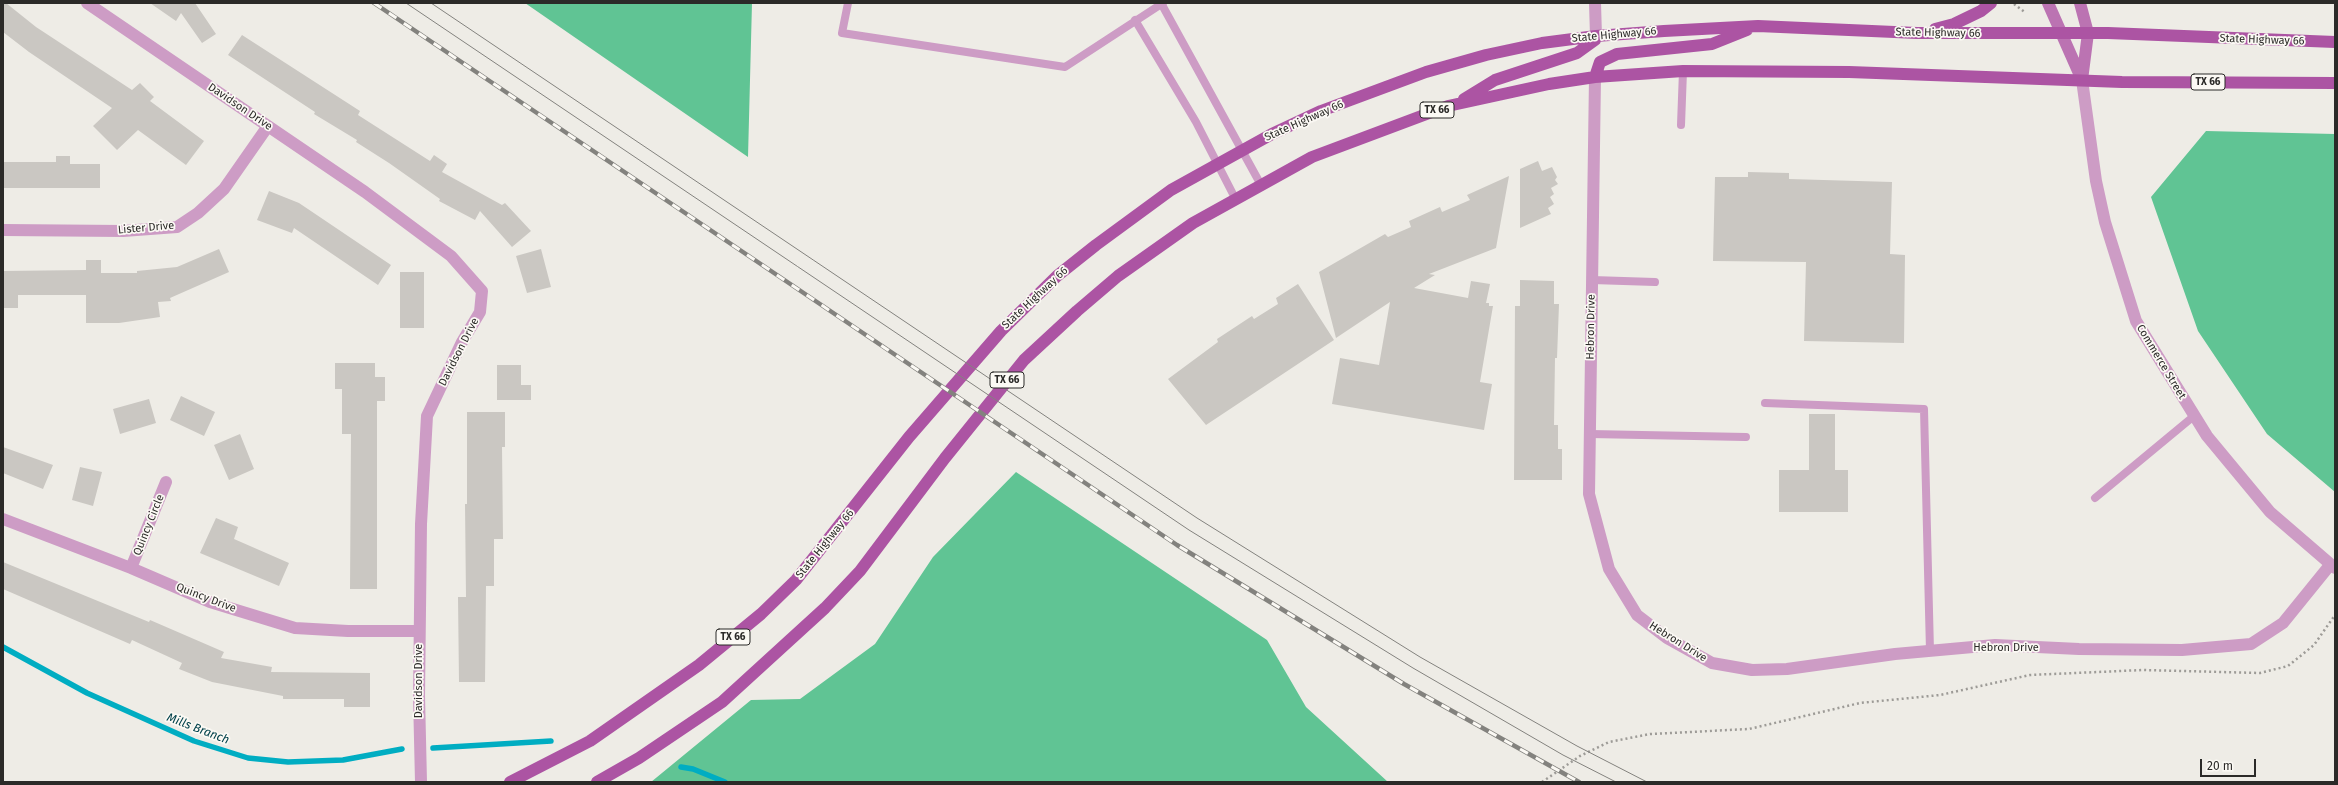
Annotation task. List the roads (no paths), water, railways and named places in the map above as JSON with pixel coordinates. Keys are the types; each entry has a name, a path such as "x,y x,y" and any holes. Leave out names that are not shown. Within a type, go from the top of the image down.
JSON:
{"main road":[{"path":"1917,33 1954,24 1981,11 1991,3"},
{"path":"2048,3 2082,80"},
{"path":"2080,3 2088,33 2082,80"},
{"name":"State Highway 66","path":"510,782 590,741 699,665 761,614 796,580 909,437 1024,306 1096,244 1172,190 1217,163 1320,111 1426,72 1507,51 1596,36 1758,26 1917,33 2088,33 2335,42"},
{"path":"1595,77 1600,62 1617,54 1712,44 1758,26"},
{"path":"1454,105 1495,80 1577,53 1595,40 1596,36"},
{"name":"TX 66","path":"598,782 639,758 704,715 788,644 860,571 945,458 1024,360 1118,276 1193,223 1235,198 1312,157 1454,105 1549,84 1595,77 1684,71 1849,72 2082,80 2335,84"}],"street":[{"name":"Davidson Drive","path":"87,3 365,192 451,256 482,292 480,312 462,342 427,416 421,524 419,631 421,782"},
{"path":"1595,3 1596,36"},
{"name":"Hebron Drive","path":"1595,77 1589,494 1609,570 1637,615 1667,638 1712,663 1752,670 1787,669 1930,651 1995,645 2079,649 2182,650 2251,644 2283,623 2332,567"},
{"name":"Commerce Street","path":"2082,80 2096,181 2104,222 2136,321 2207,436 2270,512 2332,567"},
{"name":"Lister Drive","path":"3,230 123,231 177,227 198,213 224,189 268,126"},
{"name":"Quincy Circle","path":"131,568 166,482"},
{"name":"Quincy Drive","path":"3,518 131,568 210,602 295,628 348,631 419,631"}],"lane":[{"path":"848,3 842,33 1065,67 1162,3 1261,185"},
{"path":"1135,20 1196,122 1235,198"},
{"path":"1681,125 1684,71"},
{"path":"1592,280 1655,282"},
{"path":"1764,403 1924,410 1930,651"},
{"path":"2095,498 2194,416"},
{"path":"1590,434 1746,437"}],"waterway":[{"name":"Mills Branch","path":"3,647 87,693 194,741 248,758 288,762 343,760 402,749"},
{"name":"Mills Branch","path":"433,748 551,741"},
{"name":"Mills Branch","path":"681,767 693,769 725,782"}],"tram line":[{"path":"406,3 1189,530 1413,668 1563,755 1616,782"},
{"path":"431,3 1197,518 1420,657 1577,746 1647,782"}],"railway":[{"path":"374,3 1177,545 1404,684 1579,782"}]}
